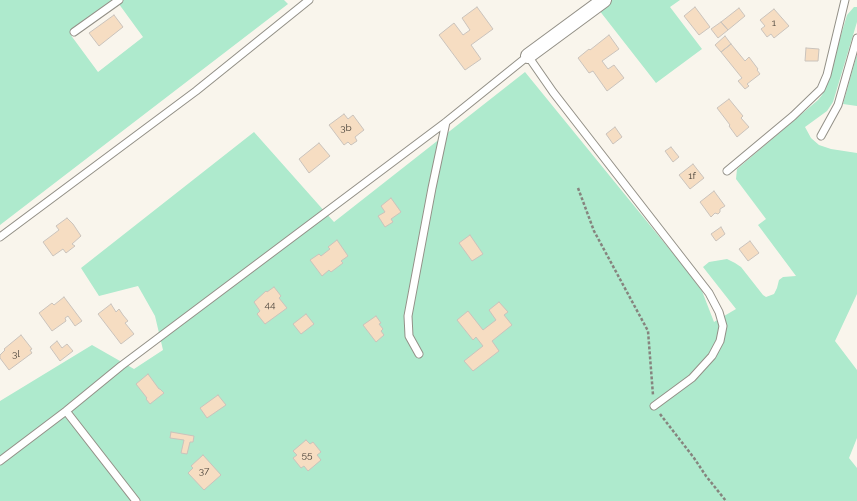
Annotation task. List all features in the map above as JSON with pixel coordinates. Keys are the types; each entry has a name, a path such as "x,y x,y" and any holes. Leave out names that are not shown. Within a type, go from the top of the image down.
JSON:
{"street":[{"path":"528,56 604,0"}],"lane":[{"path":"74,32 119,0"},
{"path":"0,237 196,91 309,0"},
{"path":"727,171 793,116 821,89 827,75 845,0"},
{"path":"821,136 838,105 857,38"},
{"path":"0,461 66,411 121,366 446,122 528,56 553,92 709,293 719,312 723,326 720,341 712,356 692,378 654,406"},
{"path":"419,354 409,336 408,316 446,122"},
{"path":"66,411 136,501"}],"path":[{"path":"578,188 594,231 648,331 654,406 726,501"}],"green space":[{"path":"0,0 113,0 70,34 98,72 143,37 116,0 284,0 288,4 0,225"},
{"path":"612,0 680,0 670,7 702,49 656,83 599,10"},
{"path":"854,7 857,7 857,22 833,102 827,111 805,127 811,138 819,145 831,149 857,153 857,294 835,341 857,370 857,438 849,458 857,468 857,501 0,501 0,401 92,345 134,369 163,350 155,316 138,286 99,296 81,268 254,132 334,222 525,72 684,267 702,291 714,322 736,309 703,267 709,262 727,259 741,267 763,295 766,297 774,294 779,280 783,277 796,276 758,225 766,219 736,179 737,169 822,95 847,15"},
{"path":"857,54 857,106 843,104"}],"building":[{"path":"477,7 493,29 471,45 481,59 465,70 439,35 454,23 463,35 470,30 462,18"},
{"path":"695,7 710,27 699,35 684,16"},
{"path":"739,8 745,16 728,30 721,22"},
{"path":"774,9 789,26 774,38 771,34 767,37 761,29 765,26 760,20"},
{"path":"114,15 123,27 99,46 89,33"},
{"path":"721,22 728,30 718,38 711,29"},
{"path":"609,35 619,49 602,61 608,69 614,65 624,78 607,91 593,71 589,73 578,58"},
{"path":"725,36 731,44 721,52 715,45"},
{"path":"731,44 745,61 749,57 760,74 747,84 749,86 745,89 738,81 742,78 721,52"},
{"path":"806,48 819,49 818,61 805,61"},
{"path":"729,99 743,116 741,118 749,127 737,137 717,108"},
{"path":"344,114 348,119 353,115 364,130 355,137 357,141 351,145 348,142 344,145 329,125"},
{"path":"615,127 622,137 613,144 606,134"},
{"path":"319,143 330,156 309,173 299,159"},
{"path":"671,147 679,157 673,162 665,151"},
{"path":"693,164 704,178 690,189 679,175"},
{"path":"714,191 725,206 720,209 718,214 715,213 711,217 700,202"},
{"path":"391,198 401,212 391,219 393,222 385,227 378,216 385,212 381,206"},
{"path":"67,218 81,236 72,244 75,246 66,253 63,249 53,256 43,242 59,230 56,226"},
{"path":"721,227 725,234 716,241 711,234"},
{"path":"470,235 483,254 472,261 459,243"},
{"path":"337,240 348,256 341,261 343,263 331,272 329,270 322,276 310,260 319,254 321,256 330,249 328,247"},
{"path":"750,241 759,253 748,261 739,249"},
{"path":"274,287 281,296 279,298 287,308 265,324 257,314 260,311 254,302 266,291 267,292"},
{"path":"64,297 82,321 75,326 68,316 65,318 66,321 52,331 39,313 52,303 54,305"},
{"path":"499,302 508,312 504,315 512,325 492,341 499,351 473,371 464,361 483,346 476,337 473,340 457,320 468,311 483,330 496,320 489,310"},
{"path":"111,304 116,312 119,309 128,321 125,323 134,334 121,344 98,314"},
{"path":"306,314 314,324 301,334 293,324"},
{"path":"376,316 381,323 379,324 383,329 381,331 384,335 376,342 363,325"},
{"path":"21,335 32,349 30,350 32,353 9,370 0,358 0,355 5,350 4,349"},
{"path":"57,341 62,348 67,344 73,351 60,361 50,347"},
{"path":"148,374 159,389 164,393 150,404 136,384"},
{"path":"218,395 226,405 207,418 200,408"},
{"path":"171,432 194,436 193,442 190,442 187,454 181,453 184,440 170,438"},
{"path":"306,440 310,444 313,442 321,452 317,455 321,460 308,471 304,466 301,468 293,458 297,455 293,451"},
{"path":"203,455 221,475 204,490 188,473 193,468 191,466"}]}
